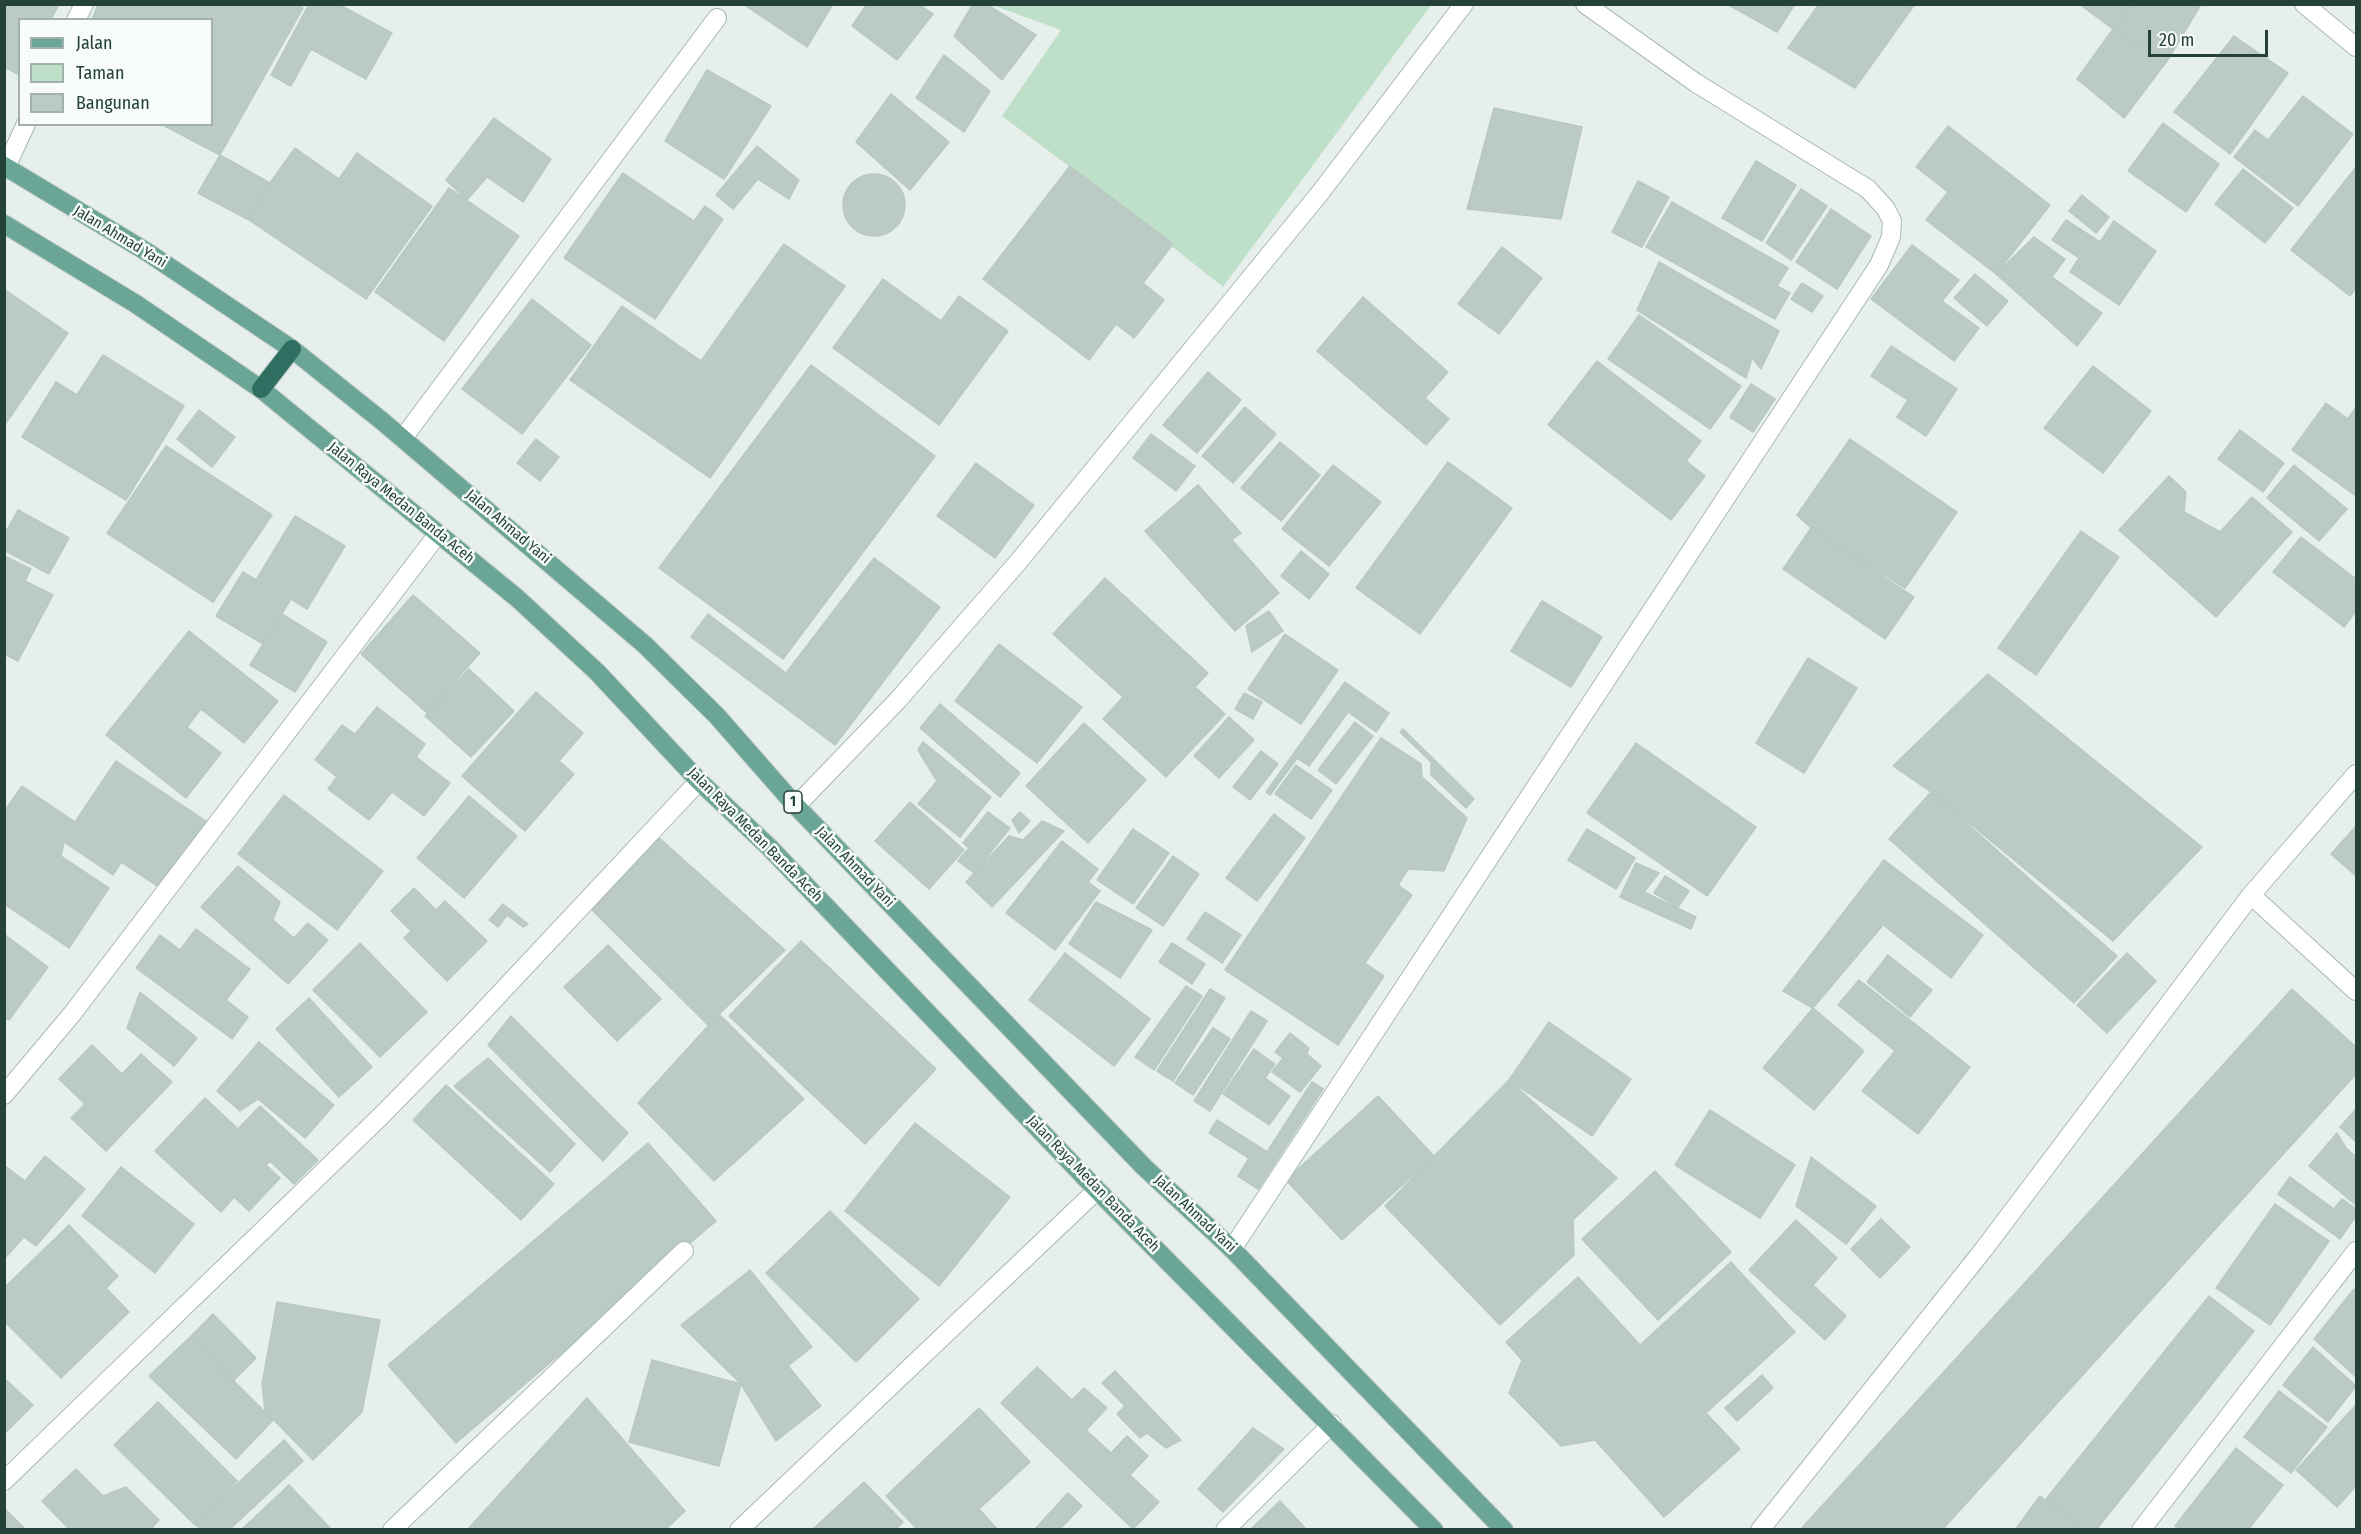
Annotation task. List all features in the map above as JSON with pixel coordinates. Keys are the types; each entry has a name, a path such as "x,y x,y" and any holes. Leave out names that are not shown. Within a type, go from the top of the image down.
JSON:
{"highway":[{"path":"261,389 292,349"}],"main road":[{"name":"Jalan Ahmad Yani","path":"5,166 147,252 292,349 403,438 645,645 717,716 796,806 1144,1167 1232,1249 1504,1530"},
{"name":"Jalan Raya Medan Banda Aceh","path":"4,224 136,304 261,389 517,598 597,672 699,781 769,847 1097,1190 1332,1424 1434,1530"}],"street":[{"path":"77,18 84,4"},
{"path":"796,806 898,700 1019,561 1320,193 1464,4"},
{"path":"1232,1249 1879,265 1891,237 1892,221 1868,189 1696,83 1586,4"},
{"path":"2304,4 2356,47"},
{"path":"403,438 717,18"},
{"path":"5,166 25,126"},
{"path":"4,1095 72,1014 438,534"},
{"path":"1760,1530 1984,1249 2251,895 2356,774"},
{"path":"4,1481 382,1114 475,1020 699,781"},
{"path":"2251,895 2356,991"},
{"path":"739,1530 1097,1190"},
{"path":"392,1530 684,1251"},
{"path":"2141,1530 2356,1251"},
{"path":"1225,1530 1332,1424"}],"green space":[{"path":"992,5 1431,5 1223,287 1119,204 1002,116 1061,30"}],"building":[{"path":"4,4 59,4 52,18 18,18 18,74 4,67"},
{"path":"98,4 296,4 303,8 220,155 165,126 213,126 213,18 93,18"},
{"path":"309,4 338,4 392,33 366,79 311,49 291,86 271,75"},
{"path":"743,4 833,4 807,47"},
{"path":"867,4 919,4 933,14 897,60 852,26"},
{"path":"973,4 986,4 1036,35 1002,80 954,36"},
{"path":"1727,4 1795,4 1777,32"},
{"path":"1819,4 1915,4 1855,88 1788,48"},
{"path":"2079,4 2133,4 2113,29"},
{"path":"2133,4 2198,4 2200,6 2167,61 2113,29"},
{"path":"2113,29 2167,61 2124,118 2077,79"},
{"path":"2234,36 2288,73 2230,154 2174,112"},
{"path":"944,55 990,91 964,132 916,98"},
{"path":"707,70 771,106 724,179 665,141"},
{"path":"891,94 949,142 910,190 856,142"},
{"path":"2303,96 2353,134 2298,206 2234,157 2255,130 2268,140"},
{"path":"1494,108 1582,127 1561,219 1467,209"},
{"path":"494,118 551,159 523,202 487,177 467,200 446,180"},
{"path":"2163,123 2219,164 2186,212 2128,171"},
{"path":"1948,126 2050,205 1996,274 1926,220 1948,192 1916,167"},
{"path":"757,146 799,180 789,199 758,179 733,209 716,195"},
{"path":"295,148 339,179 357,153 432,206 366,299 249,220 270,183"},
{"path":"220,155 270,183 249,220 198,193"},
{"path":"1756,161 1796,185 1762,241 1722,218"},
{"path":"1070,166 1173,244 1143,283 1164,300 1134,338 1116,324 1089,360 983,279"},
{"path":"2356,167 2356,288 2350,296 2291,250"},
{"path":"2243,169 2293,208 2265,243 2215,204"},
{"path":"623,173 694,221 705,206 723,219 655,319 564,258"},
{"path":"874,174 886,176 896,183 903,193 905,205 903,217 896,227 886,234 874,236 862,234 852,227 845,217 843,205 845,193 852,183 862,176"},
{"path":"1638,181 1669,197 1642,247 1612,232"},
{"path":"449,188 519,236 444,341 375,292"},
{"path":"1801,189 1827,206 1791,260 1766,243"},
{"path":"2082,195 2109,217 2096,233 2069,211"},
{"path":"1672,202 1788,268 1777,286 1790,293 1775,319 1646,247"},
{"path":"1831,209 1871,236 1837,289 1796,262"},
{"path":"2066,220 2100,242 2114,221 2156,251 2119,305 2070,272 2079,258 2052,240"},
{"path":"2034,237 2065,259 2052,277 2102,313 2077,346 1996,274"},
{"path":"784,244 845,286 710,478 570,380 622,306 701,361"},
{"path":"1912,245 1959,280 1942,301 1979,328 1954,361 1871,299"},
{"path":"1502,247 1542,278 1499,334 1458,304"},
{"path":"1659,262 1779,331 1761,369 1752,358 1746,378 1637,310"},
{"path":"1975,274 2008,301 1987,326 1954,298"},
{"path":"883,279 941,321 959,296 1008,331 939,425 833,348"},
{"path":"1802,283 1823,296 1812,312 1791,299"},
{"path":"4,289 68,333 4,426"},
{"path":"1363,297 1448,372 1425,398 1449,419 1426,445 1317,351"},
{"path":"532,299 591,345 522,434 462,389"},
{"path":"1639,315 1741,386 1710,429 1608,359"},
{"path":"1891,346 1957,389 1926,436 1897,417 1908,400 1871,376"},
{"path":"103,355 184,406 126,500 22,437 56,382 77,395"},
{"path":"1597,361 1701,441 1686,461 1705,476 1671,520 1548,425"},
{"path":"811,365 935,456 783,659 659,568"},
{"path":"2093,366 2151,411 2103,473 2044,428"},
{"path":"1208,372 1241,400 1197,453 1163,425"},
{"path":"1751,384 1775,399 1753,432 1730,417"},
{"path":"2326,403 2348,419 2356,407 2356,496 2292,450"},
{"path":"1245,407 1276,434 1233,483 1202,456"},
{"path":"199,410 235,437 212,467 177,439"},
{"path":"2240,430 2284,463 2263,492 2218,459"},
{"path":"1151,434 1195,466 1176,491 1133,458"},
{"path":"536,439 559,457 540,481 517,463"},
{"path":"1850,439 1957,512 1905,588 1811,528 1797,515"},
{"path":"1280,442 1320,475 1281,521 1241,488"},
{"path":"166,446 272,515 213,602 107,533"},
{"path":"1448,462 1512,508 1420,634 1356,588"},
{"path":"976,463 1034,505 995,558 937,516"},
{"path":"1333,465 1381,502 1329,566 1282,529"},
{"path":"2294,465 2347,509 2319,541 2267,498"},
{"path":"2169,476 2186,492 2184,512 2220,532 2252,497 2292,532 2216,617 2119,530"},
{"path":"1198,485 1241,533 1232,540 1279,593 1235,631 1145,531"},
{"path":"18,510 69,538 49,574 4,550 4,535"},
{"path":"295,516 345,546 307,609 291,599 263,644 216,616 243,572 256,580"},
{"path":"1811,528 1914,597 1885,639 1783,569"},
{"path":"2081,531 2119,557 2036,675 1998,648"},
{"path":"2301,537 2356,579 2356,611 2344,627 2273,572"},
{"path":"1301,551 1329,574 1309,599 1281,576"},
{"path":"4,556 31,569 25,581 53,595 18,661 4,654"},
{"path":"874,558 940,607 835,745 691,637 708,614 786,673"},
{"path":"1105,578 1208,673 1195,687 1225,714 1166,777 1103,719 1123,697 1053,634"},
{"path":"413,595 480,653 427,713 361,654"},
{"path":"1542,601 1602,637 1571,687 1511,651"},
{"path":"1269,611 1283,631 1252,652 1246,626"},
{"path":"282,614 327,642 295,692 250,665"},
{"path":"189,631 278,701 244,743 201,709 187,727 221,753 186,798 106,735"},
{"path":"1285,634 1338,670 1301,724 1248,689"},
{"path":"999,644 1082,707 1037,763 955,701"},
{"path":"1808,658 1857,688 1804,773 1756,743"},
{"path":"469,669 514,711 471,757 425,716"},
{"path":"1988,674 2202,847 2113,941 1931,792 1893,766"},
{"path":"1345,682 1389,713 1376,732 1348,712 1309,766 1297,758 1270,795 1266,792"},
{"path":"536,692 583,733 559,761 574,774 525,831 462,776"},
{"path":"1244,693 1262,702 1253,719 1235,709"},
{"path":"940,704 1020,773 1000,797 920,728"},
{"path":"377,707 425,744 416,757 450,783 424,816 392,792 369,820 328,789 337,777 315,760 342,725 355,734"},
{"path":"1229,717 1254,740 1219,778 1194,756"},
{"path":"1355,722 1373,736 1336,784 1318,770"},
{"path":"1084,723 1146,780 1088,843 1026,786"},
{"path":"1403,729 1474,799 1466,808 1431,775 1431,762 1400,732"},
{"path":"1381,738 1421,764 1422,777 1467,818 1444,871 1408,869 1398,885 1412,895 1365,963 1384,976 1338,1045 1225,970"},
{"path":"923,742 991,797 960,837 918,804 937,781 918,750"},
{"path":"1636,743 1756,827 1707,896 1587,813"},
{"path":"1261,751 1278,764 1250,800 1233,787"},
{"path":"116,761 209,823 163,890 121,862 113,875 64,842 61,856 109,888 69,948 4,904 4,812 22,786 75,822"},
{"path":"1296,765 1332,790 1311,819 1275,794"},
{"path":"1931,792 2117,956 2074,1003 1889,839"},
{"path":"284,795 383,871 337,930 238,854"},
{"path":"469,796 517,836 464,898 417,858"},
{"path":"910,802 964,850 929,889 875,841"},
{"path":"988,812 1010,828 974,873 958,861 969,848 963,843"},
{"path":"1020,812 1030,821 1019,833 1012,820"},
{"path":"1274,814 1305,838 1257,901 1226,878"},
{"path":"1042,821 1064,831 992,907 966,882 1009,836 1023,840"},
{"path":"2356,826 2356,876 2331,854"},
{"path":"1133,829 1169,853 1133,904 1097,880"},
{"path":"1587,829 1635,858 1616,889 1568,860"},
{"path":"658,837 785,950 708,1025 589,907"},
{"path":"1062,841 1098,869 1088,882 1100,891 1055,950 1006,913"},
{"path":"1173,856 1199,874 1163,926 1136,908"},
{"path":"1884,860 1983,935 1951,978 1883,925 1813,1008 1783,991"},
{"path":"1636,863 1659,873 1644,892 1696,917 1691,929 1620,897"},
{"path":"238,866 280,902 273,920 294,938 308,923 328,940 288,984 201,907"},
{"path":"1665,876 1689,891 1678,907 1654,893"},
{"path":"414,888 436,910 445,901 487,941 447,981 404,938 411,931 391,911"},
{"path":"1096,902 1152,930 1120,978 1069,944"},
{"path":"503,904 528,924 523,927 507,915 498,927 489,920"},
{"path":"1205,912 1241,935 1222,963 1187,939"},
{"path":"196,929 250,969 226,1000 248,1017 232,1039 136,968 160,935 180,950"},
{"path":"4,934 48,967 9,1020 4,1017"},
{"path":"801,941 936,1069 865,1144 729,1016"},
{"path":"360,943 427,1012 380,1057 313,990"},
{"path":"1172,943 1205,964 1192,984 1159,962"},
{"path":"608,945 661,999 617,1041 564,987"},
{"path":"1065,953 1150,1019 1114,1066 1029,1000"},
{"path":"2127,953 2156,981 2107,1033 2077,1005"},
{"path":"1888,955 1932,990 1910,1017 1867,982"},
{"path":"1859,980 1970,1067 1918,1134 1862,1091 1895,1051 1838,1005"},
{"path":"1186,986 1202,996 1154,1070 1135,1057"},
{"path":"1210,989 1225,998 1173,1081 1157,1071"},
{"path":"2292,989 2356,1047 2356,1074 1942,1530 1800,1530"},
{"path":"140,992 197,1038 174,1066 127,1028"},
{"path":"309,998 372,1067 339,1097 276,1029"},
{"path":"1813,1008 1864,1051 1814,1110 1763,1068"},
{"path":"1251,1011 1267,1021 1210,1111 1194,1101"},
{"path":"719,1014 804,1099 714,1181 638,1103"},
{"path":"511,1016 628,1133 603,1161 488,1045"},
{"path":"1549,1022 1631,1079 1592,1136 1509,1080"},
{"path":"1213,1028 1230,1039 1193,1095 1175,1083"},
{"path":"1290,1033 1309,1048 1307,1054 1321,1066 1300,1092 1272,1072 1283,1058 1275,1052"},
{"path":"259,1042 334,1105 305,1138 258,1099 240,1111 217,1091"},
{"path":"92,1045 122,1074 141,1054 172,1082 106,1151 71,1118 85,1104 59,1079"},
{"path":"1254,1049 1275,1064 1265,1078 1290,1096 1269,1125 1223,1094"},
{"path":"488,1058 575,1144 550,1172 454,1086"},
{"path":"1509,1080 1617,1178 1573,1220 1574,1255 1500,1325 1385,1206"},
{"path":"1312,1082 1323,1089 1258,1189 1238,1176 1249,1158 1209,1133 1217,1120 1267,1152"},
{"path":"446,1085 554,1184 521,1220 413,1120"},
{"path":"1378,1096 1434,1156 1342,1240 1286,1180"},
{"path":"205,1098 238,1129 260,1106 318,1160 294,1184 270,1161 266,1165 280,1178 249,1211 234,1197 221,1212 155,1151"},
{"path":"2356,1109 2356,1142 2340,1127"},
{"path":"1710,1110 1795,1165 1760,1218 1675,1165"},
{"path":"915,1123 1010,1197 939,1286 845,1211"},
{"path":"2337,1133 2346,1148 2356,1157 2356,1205 2309,1166"},
{"path":"648,1143 716,1221 456,1443 388,1365"},
{"path":"45,1156 85,1189 36,1246 24,1237 4,1259 4,1165 25,1181"},
{"path":"1811,1157 1876,1206 1846,1244 1796,1206"},
{"path":"121,1167 194,1224 155,1273 82,1216"},
{"path":"1655,1171 1731,1252 1658,1320 1582,1239"},
{"path":"2290,1177 2334,1209 2342,1199 2356,1209 2356,1216 2340,1239 2278,1194"},
{"path":"2275,1204 2329,1241 2270,1325 2216,1288"},
{"path":"830,1211 919,1299 856,1362 766,1273"},
{"path":"1881,1219 1910,1247 1880,1278 1851,1249"},
{"path":"1796,1220 1837,1258 1813,1285 1846,1316 1825,1340 1749,1270"},
{"path":"69,1225 118,1276 106,1288 129,1312 61,1378 4,1321 4,1288"},
{"path":"1731,1262 1795,1332 1706,1413 1740,1449 1664,1517 1595,1440 1561,1446 1509,1393 1522,1360 1506,1342 1578,1277 1640,1345"},
{"path":"750,1270 812,1347 788,1366 821,1406 776,1441 741,1384 681,1325"},
{"path":"2354,1289 2356,1291 2356,1377 2314,1339"},
{"path":"2209,1296 2254,1331 2096,1530 2085,1530 2046,1499"},
{"path":"277,1302 380,1320 362,1412 313,1460 265,1411 262,1384"},
{"path":"213,1314 256,1358 233,1381 190,1337"},
{"path":"190,1337 273,1420 236,1459 149,1376"},
{"path":"2313,1347 2356,1386 2328,1422 2283,1385"},
{"path":"652,1360 741,1384 719,1466 629,1442"},
{"path":"1037,1367 1072,1400 1084,1388 1107,1408 1086,1430 1111,1453 1127,1436 1148,1456 1130,1475 1159,1502 1133,1529 1001,1403"},
{"path":"1115,1371 1181,1440 1166,1448 1147,1433 1140,1438 1117,1414 1125,1406 1102,1383"},
{"path":"1762,1375 1773,1388 1737,1421 1725,1408"},
{"path":"4,1378 33,1405 4,1434"},
{"path":"2279,1391 2327,1427 2291,1473 2244,1437"},
{"path":"587,1398 685,1511 665,1530 467,1530"},
{"path":"158,1402 237,1481 194,1524 114,1445"},
{"path":"2356,1405 2356,1486 2337,1507 2296,1470"},
{"path":"979,1408 1030,1462 979,1509 998,1530 918,1530 886,1496"},
{"path":"1253,1428 1284,1449 1223,1512 1198,1489"},
{"path":"284,1440 303,1461 229,1530 203,1530 194,1524"},
{"path":"2236,1448 2283,1485 2248,1530 2180,1530 2175,1526"},
{"path":"76,1469 103,1496 126,1487 159,1520 150,1530 70,1530 42,1501"},
{"path":"864,1482 903,1522 895,1530 812,1530"},
{"path":"289,1485 332,1530 241,1530"},
{"path":"1068,1493 1082,1506 1059,1530 1034,1530"},
{"path":"2040,1496 2085,1530 2015,1530"},
{"path":"1280,1501 1307,1530 1250,1530"},
{"path":"4,1508 26,1530 4,1530"}]}
